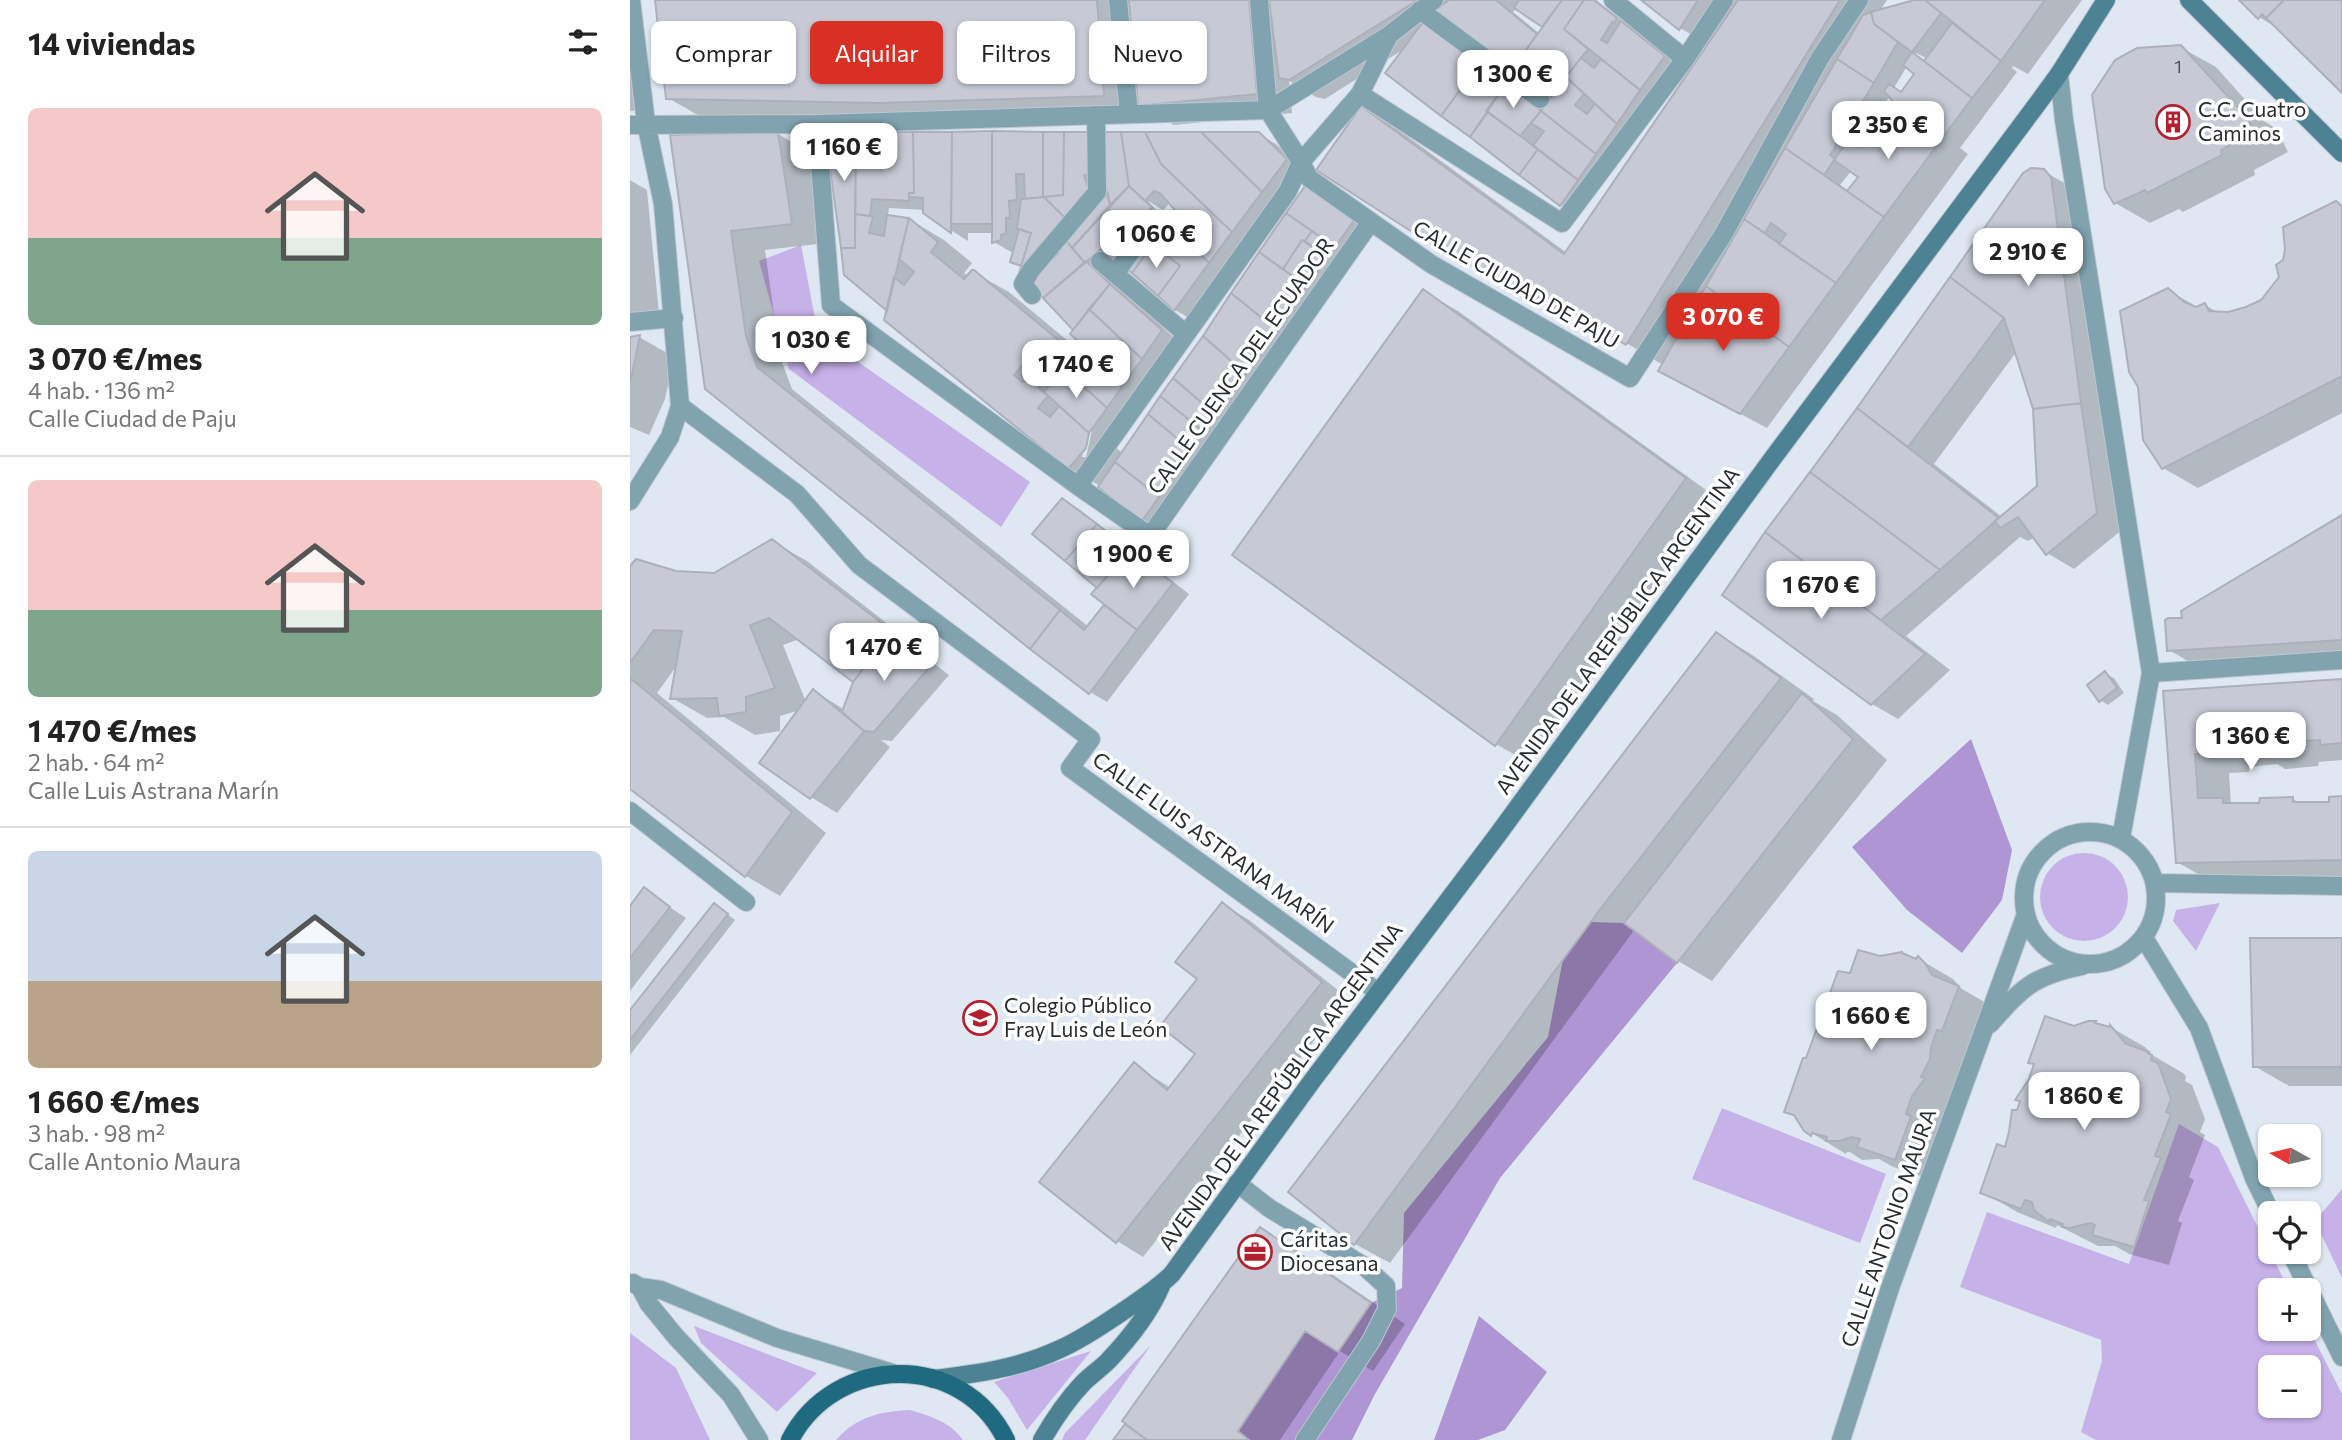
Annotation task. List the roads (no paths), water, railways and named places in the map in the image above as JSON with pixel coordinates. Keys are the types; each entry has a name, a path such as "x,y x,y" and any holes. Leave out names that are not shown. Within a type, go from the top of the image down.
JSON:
{"main road":[{"name":"AVENIDA DE LA REPÚBLICA ARGENTINA","path":"933,1379 1003,1368 1058,1350 1100,1327 1161,1285 1172,1274 1770,461 2059,74 2106,0"},
{"path":"2189,0 2342,153"},
{"name":"AVENIDA DE LA REPÚBLICA ARGENTINA","path":"1042,1440 1057,1415 1083,1383 1107,1362 1135,1329 1154,1303 1161,1285"},
{"path":"790,1440 803,1418 829,1395 860,1380 893,1373 920,1375 958,1390 979,1405 1006,1440"}],"street":[{"path":"631,0 638,124 663,204 680,406 670,437 632,498"},
{"path":"1118,0 1129,114"},
{"path":"1259,0 1268,110"},
{"path":"1613,0 1685,59"},
{"path":"1360,94 1562,223 1685,59 1724,0"},
{"name":"CALLE CIUDAD DE PAJU","path":"1268,110 1309,178 1431,264 1630,378 1723,235 1820,58 1859,0"},
{"path":"638,124 817,124 1268,110 1388,36 1427,5 1540,99"},
{"path":"817,124 831,304 1078,486 1288,191 1301,162 1360,94 1388,36"},
{"path":"2059,74 2066,134 2151,673 2121,838"},
{"path":"1032,295 1023,284 1031,270 1097,192 1096,115"},
{"path":"1115,274 1152,222"},
{"name":"CALLE CUENCA DEL ECUADOR","path":"1078,486 1150,536 1370,223"},
{"path":"1100,261 1186,334"},
{"path":"630,322 674,318"},
{"name":"CALLE LUIS ASTRANA MARÍN","path":"680,406 797,494 859,565 1091,739 1070,768 1378,992"},
{"path":"2151,673 2342,660"},
{"path":"630,811 746,902"},
{"path":"2094,831 2121,838 2136,849 2148,864 2155,883 2155,912 2144,938 2113,961 2087,965 2064,959 2044,945 2030,926 2026,914 2025,887 2028,874 2043,851 2066,835 2094,831"},
{"path":"2155,883 2342,886"},
{"name":"CALLE ANTONIO MAURA","path":"1841,1440 1890,1288 2026,914"},
{"path":"2144,938 2199,1028 2254,1178 2265,1201"},
{"name":"CALLE ANTONIO MAURA","path":"1983,1032 2022,989 2039,978 2087,965"},
{"path":"1237,1183 1269,1208 1364,1266 1386,1286 1387,1309 1371,1342 1305,1440"},
{"path":"2296,1264 2342,1357"},
{"path":"635,1284 661,1290 777,1338 893,1373"},
{"path":"635,1284 676,1337 731,1395 759,1440"}],"place":[{"name":"C.C. Cuatro Caminos","path":"2173,122"},
{"name":"Colegio Público Fray Luis de León","path":"980,1018"},
{"name":"Cáritas Diocesana","path":"1255,1252"}]}
